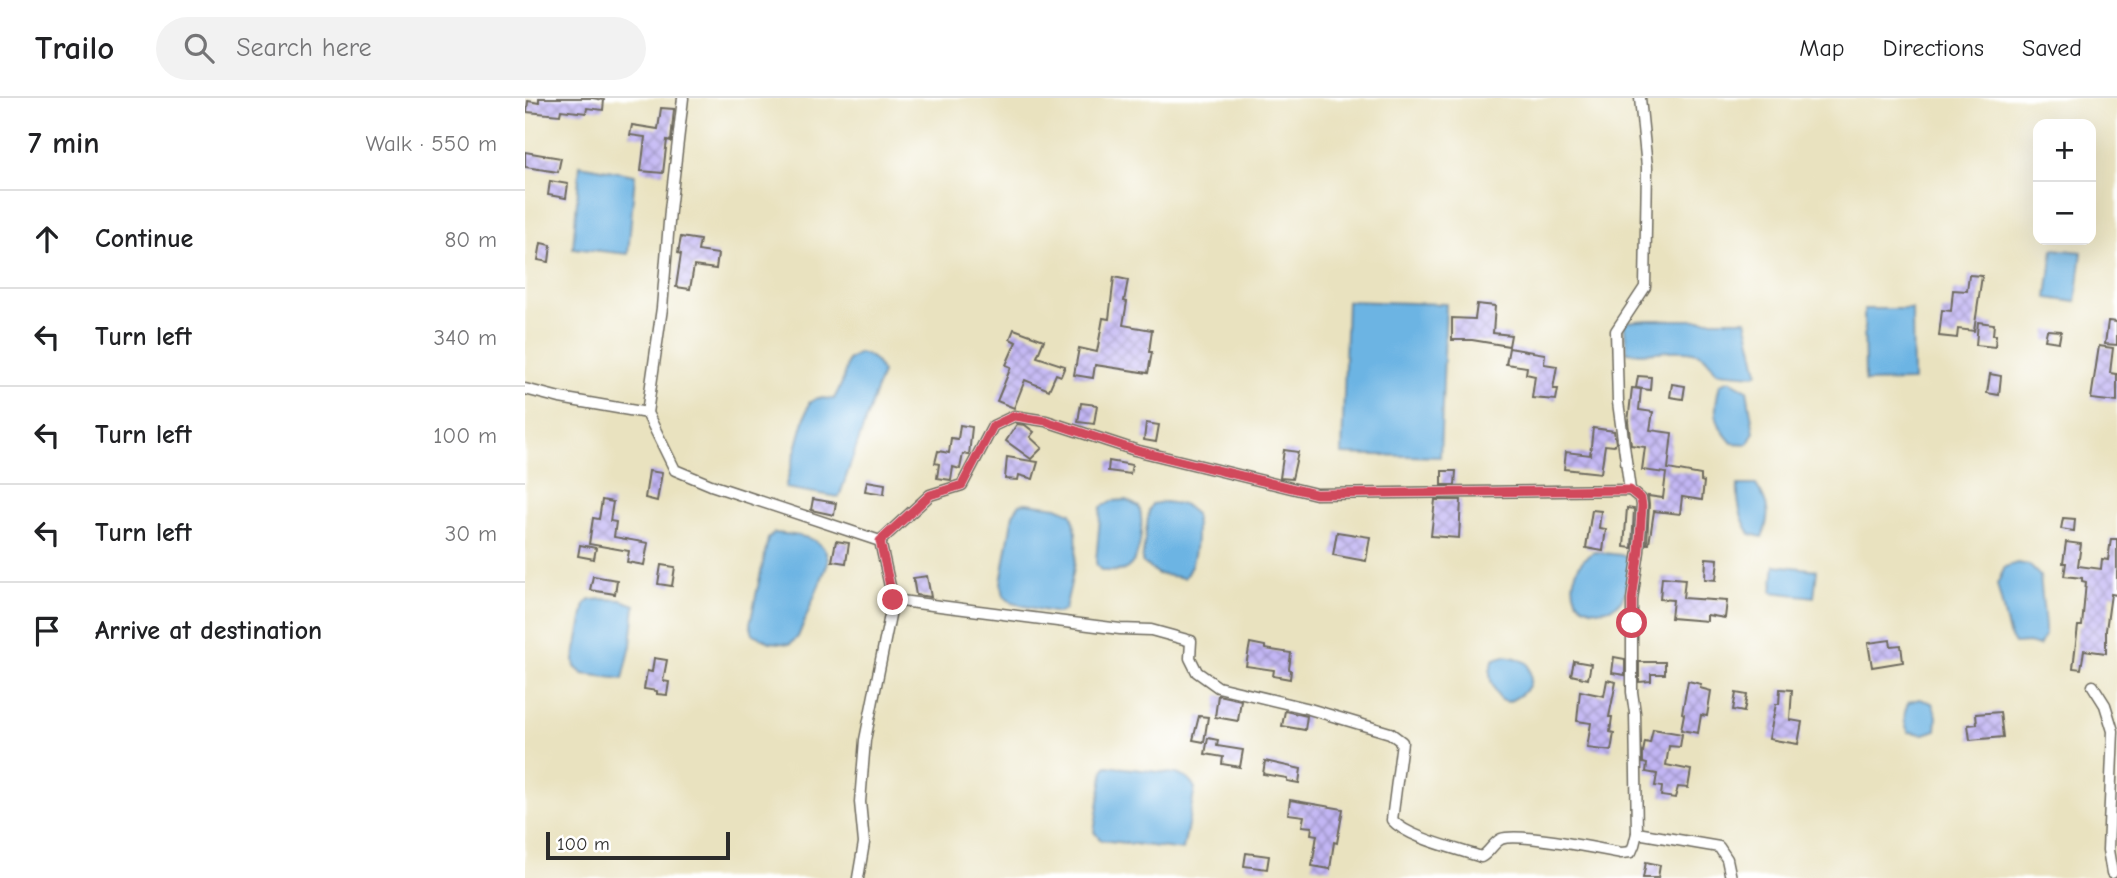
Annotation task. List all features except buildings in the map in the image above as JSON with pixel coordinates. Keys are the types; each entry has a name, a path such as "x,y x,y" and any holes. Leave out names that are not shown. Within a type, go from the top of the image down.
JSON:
{"street":[{"path":"683,98 662,308 647,413 675,470 711,485 880,541"},
{"path":"1630,490 1618,402 1616,331 1645,286 1647,167 1640,98"},
{"path":"525,389 647,413"},
{"path":"880,541 930,495 962,485 993,426 1014,416 1046,421 1135,450 1316,494 1630,490 1641,499 1642,506 1632,600 1637,833 1635,845 1631,852 1621,853 1545,840 1509,837 1498,840 1481,858 1399,828 1392,820 1402,742 1390,733 1306,708 1218,687 1197,672 1190,659 1191,641 1151,630 1120,629 893,600"},
{"path":"858,878 864,843 860,802 865,740 893,600 880,541"},
{"path":"2093,685 2105,705 2113,731 2108,850 2113,875"},
{"path":"1637,833 1719,847 1727,859 1731,878"}],"water":[{"path":"580,165 635,175 628,254 573,248"},
{"path":"2053,249 2082,252 2076,302 2047,298"},
{"path":"1347,301 1446,304 1440,457 1342,454"},
{"path":"1864,309 1912,309 1913,381 1865,382"},
{"path":"1746,320 1758,372 1755,375 1717,372 1704,356 1693,352 1627,352 1624,322"},
{"path":"859,353 873,359 882,373 839,497 785,488 809,403 817,398 834,399 842,383 848,360"},
{"path":"1730,380 1747,390 1754,432 1748,444 1732,443 1721,429 1716,416 1720,384"},
{"path":"1738,485 1756,485 1764,498 1767,523 1762,537 1750,534 1744,522 1739,505"},
{"path":"1126,500 1139,507 1141,531 1138,551 1130,566 1124,570 1102,571 1096,561 1101,507 1112,501"},
{"path":"1165,502 1184,505 1195,514 1194,556 1184,578 1158,574 1142,562 1149,510 1152,504"},
{"path":"1020,504 1057,507 1071,513 1075,525 1073,574 1065,610 1058,613 1012,603 1004,596 1001,583 1013,514"},
{"path":"774,533 809,538 823,547 827,554 828,563 798,637 790,644 770,642 753,634 750,624 768,539"},
{"path":"1595,552 1631,558 1623,597 1607,609 1586,607 1576,598 1574,591 1574,578 1580,565"},
{"path":"2017,563 2029,565 2040,576 2045,635 2039,646 2015,644 2009,634 1997,584 2005,567"},
{"path":"1775,565 1817,570 1814,597 1772,592"},
{"path":"590,600 621,600 635,605 631,645 623,679 583,674 575,667 585,604"},
{"path":"1505,656 1527,663 1531,677 1525,691 1508,702 1500,700 1490,676 1494,659"},
{"path":"1919,699 1932,703 1937,716 1936,730 1924,734 1909,732 1906,725 1909,702"},
{"path":"1107,766 1176,774 1191,782 1195,788 1183,850 1101,840 1094,832 1104,769"}],"route":[{"path":"893,600 880,541 930,495 962,485 993,426 1014,416 1046,421 1135,450 1316,494 1630,490 1641,499 1642,506 1632,623"}]}
